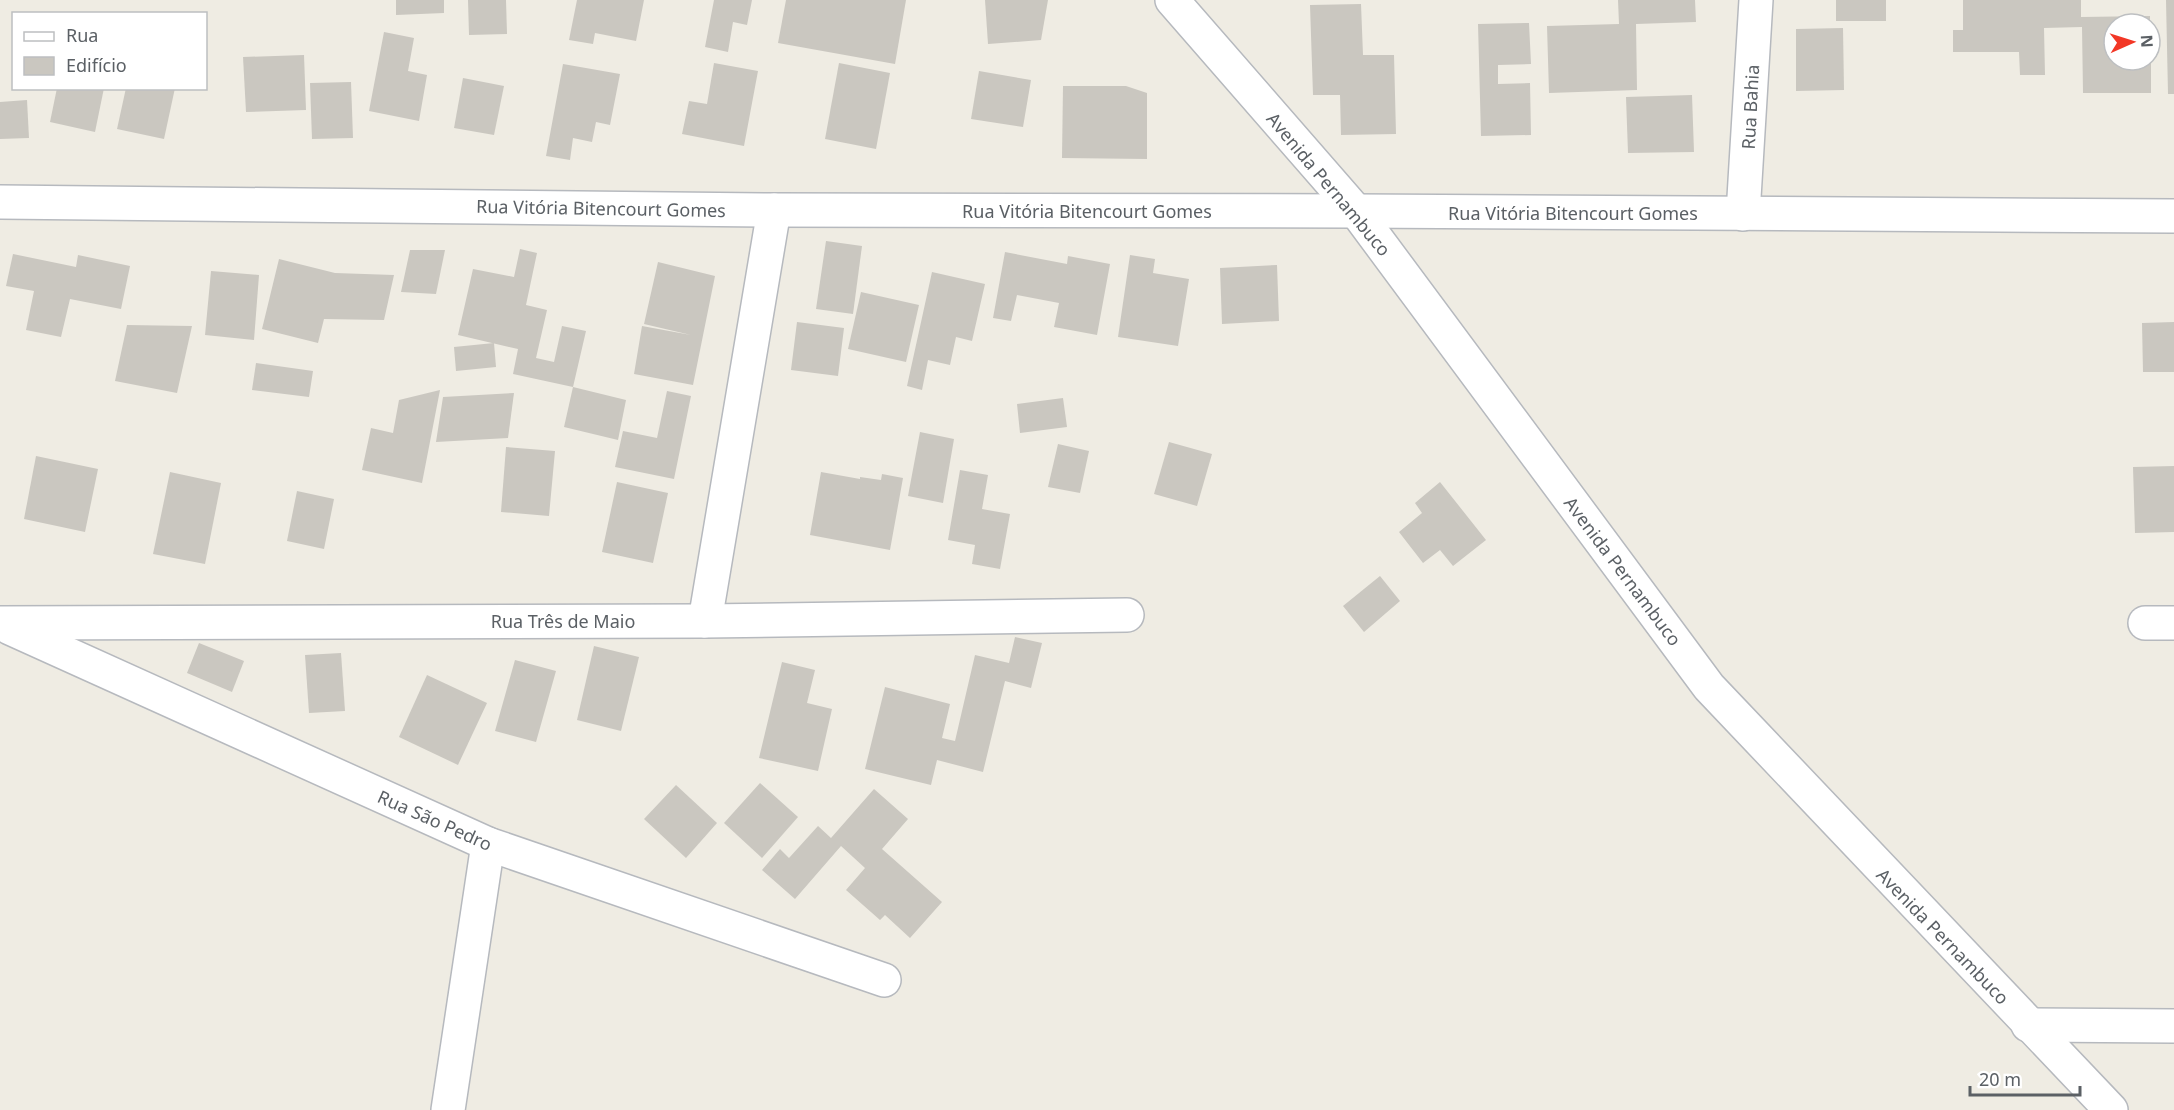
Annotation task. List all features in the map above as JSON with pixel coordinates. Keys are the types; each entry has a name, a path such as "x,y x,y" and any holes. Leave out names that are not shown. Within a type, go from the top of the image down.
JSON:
{"street":[{"name":"Avenida Pernambuco","path":"1173,0 1356,211 1709,687 2111,1110"},
{"name":"Rua Bahia","path":"1743,214 1756,0"},
{"name":"Rua Vitória Bitencourt Gomes","path":"0,202 774,210 2174,216"},
{"path":"705,621 774,210"},
{"name":"Rua Três de Maio","path":"0,623 705,621 1127,615"},
{"name":"Rua São Pedro","path":"0,623 488,844 884,980"},
{"path":"448,1110 488,844"},
{"path":"2028,1025 2174,1026"}],"building":[{"path":"396,0 444,0 444,13 396,15"},
{"path":"468,0 506,0 507,34 469,35"},
{"path":"577,0 644,0 636,41 595,33 593,44 569,40"},
{"path":"714,0 752,0 747,25 733,22 728,52 705,47"},
{"path":"786,0 906,0 895,64 778,43"},
{"path":"985,0 1048,0 1041,40 988,44"},
{"path":"1618,0 1695,0 1696,22 1636,24 1637,90 1549,93 1547,26 1619,24"},
{"path":"1836,0 1886,0 1886,21 1836,21"},
{"path":"1963,0 2081,0 2081,17 2102,17 2102,72 2151,72 2151,93 2083,93 2082,27 2044,28 2045,75 2020,75 2019,52 1953,52 1953,30 1963,30"},
{"path":"2166,0 2174,0 2174,94 2168,94"},
{"path":"1361,4 1363,55 1394,55 1396,134 1341,135 1340,95 1313,95 1310,5"},
{"path":"1529,23 1531,64 1498,65 1498,84 1530,83 1531,135 1481,136 1478,24"},
{"path":"1843,28 1844,90 1796,91 1796,29"},
{"path":"384,32 414,38 408,71 427,75 419,121 369,111"},
{"path":"304,55 306,110 246,112 243,57"},
{"path":"714,63 758,71 744,146 682,134 689,101 707,104"},
{"path":"839,63 890,73 876,149 825,139"},
{"path":"563,64 620,74 610,125 596,122 592,142 573,138 570,160 546,156"},
{"path":"979,71 1031,80 1023,127 971,119"},
{"path":"463,78 504,86 494,135 454,128"},
{"path":"351,82 353,138 312,139 310,83"},
{"path":"1063,86 1126,86 1147,93 1147,159 1062,158"},
{"path":"57,90 104,90 95,132 50,122"},
{"path":"126,90 175,90 164,139 117,129"},
{"path":"1692,95 1694,152 1628,153 1626,97"},
{"path":"27,100 29,138 0,139 0,102"},
{"path":"826,241 862,246 853,314 816,309"},
{"path":"520,249 537,253 526,305 547,310 536,358 554,362 562,326 586,331 573,387 513,374 518,349 458,335 473,269 514,277"},
{"path":"410,250 445,250 436,294 401,292"},
{"path":"1005,252 1067,264 1068,256 1110,264 1097,335 1054,327 1059,303 1017,295 1011,321 993,318"},
{"path":"13,254 76,267 78,255 130,266 121,309 70,299 61,337 26,330 34,291 6,286"},
{"path":"1130,255 1155,259 1153,273 1189,279 1178,346 1118,337"},
{"path":"279,259 335,273 394,275 384,320 324,319 318,343 262,329"},
{"path":"658,262 715,276 693,385 634,374 642,326 691,335 644,324"},
{"path":"1277,265 1279,321 1222,324 1220,268"},
{"path":"211,271 259,275 254,340 205,335"},
{"path":"932,272 985,284 972,341 956,337 950,365 928,360 922,390 907,386"},
{"path":"861,292 919,305 906,362 848,349"},
{"path":"797,322 844,328 838,376 791,370"},
{"path":"2174,322 2174,372 2143,372 2142,323"},
{"path":"127,325 192,326 177,393 115,381"},
{"path":"494,343 496,367 456,371 454,347"},
{"path":"256,363 313,371 309,397 252,390"},
{"path":"573,387 626,400 618,440 564,427"},
{"path":"440,390 422,483 362,470 371,428 393,433 399,400"},
{"path":"667,391 691,396 674,479 615,467 623,431 657,438"},
{"path":"514,393 508,438 436,442 443,397"},
{"path":"1063,398 1067,427 1020,433 1017,404"},
{"path":"920,432 954,439 943,503 908,496"},
{"path":"1169,442 1212,454 1197,506 1154,494"},
{"path":"1058,444 1089,451 1080,493 1048,487"},
{"path":"506,447 555,451 549,516 501,512"},
{"path":"36,456 98,469 85,532 24,519"},
{"path":"2174,466 2174,532 2135,533 2133,467"},
{"path":"960,470 988,475 982,509 1010,514 1000,569 972,564 975,545 948,540"},
{"path":"170,472 221,483 205,564 153,554"},
{"path":"821,472 860,479 860,477 881,480 882,474 903,478 890,550 810,535"},
{"path":"617,482 668,493 653,563 602,552"},
{"path":"1440,482 1486,540 1453,566 1440,550 1423,563 1399,532 1422,513 1415,503"},
{"path":"297,491 334,499 324,549 287,541"},
{"path":"1380,576 1400,601 1364,632 1343,606"},
{"path":"1015,637 1042,643 1031,688 1005,681 983,772 937,760 931,785 865,769 885,687 950,704 942,738 955,741 975,655 1009,663"},
{"path":"199,643 244,661 232,692 187,673"},
{"path":"594,646 639,657 621,731 577,720"},
{"path":"341,653 345,711 309,713 305,655"},
{"path":"515,660 556,671 536,742 495,731"},
{"path":"782,662 815,670 807,703 832,709 818,771 759,758"},
{"path":"427,675 487,703 458,765 399,737"},
{"path":"760,783 798,817 762,858 724,823"},
{"path":"676,785 717,823 686,858 644,819"},
{"path":"874,789 908,819 882,849 942,902 910,938 885,915 880,920 846,890 865,868 841,846 795,899 762,870 780,849 789,858 818,826 831,838"}]}
